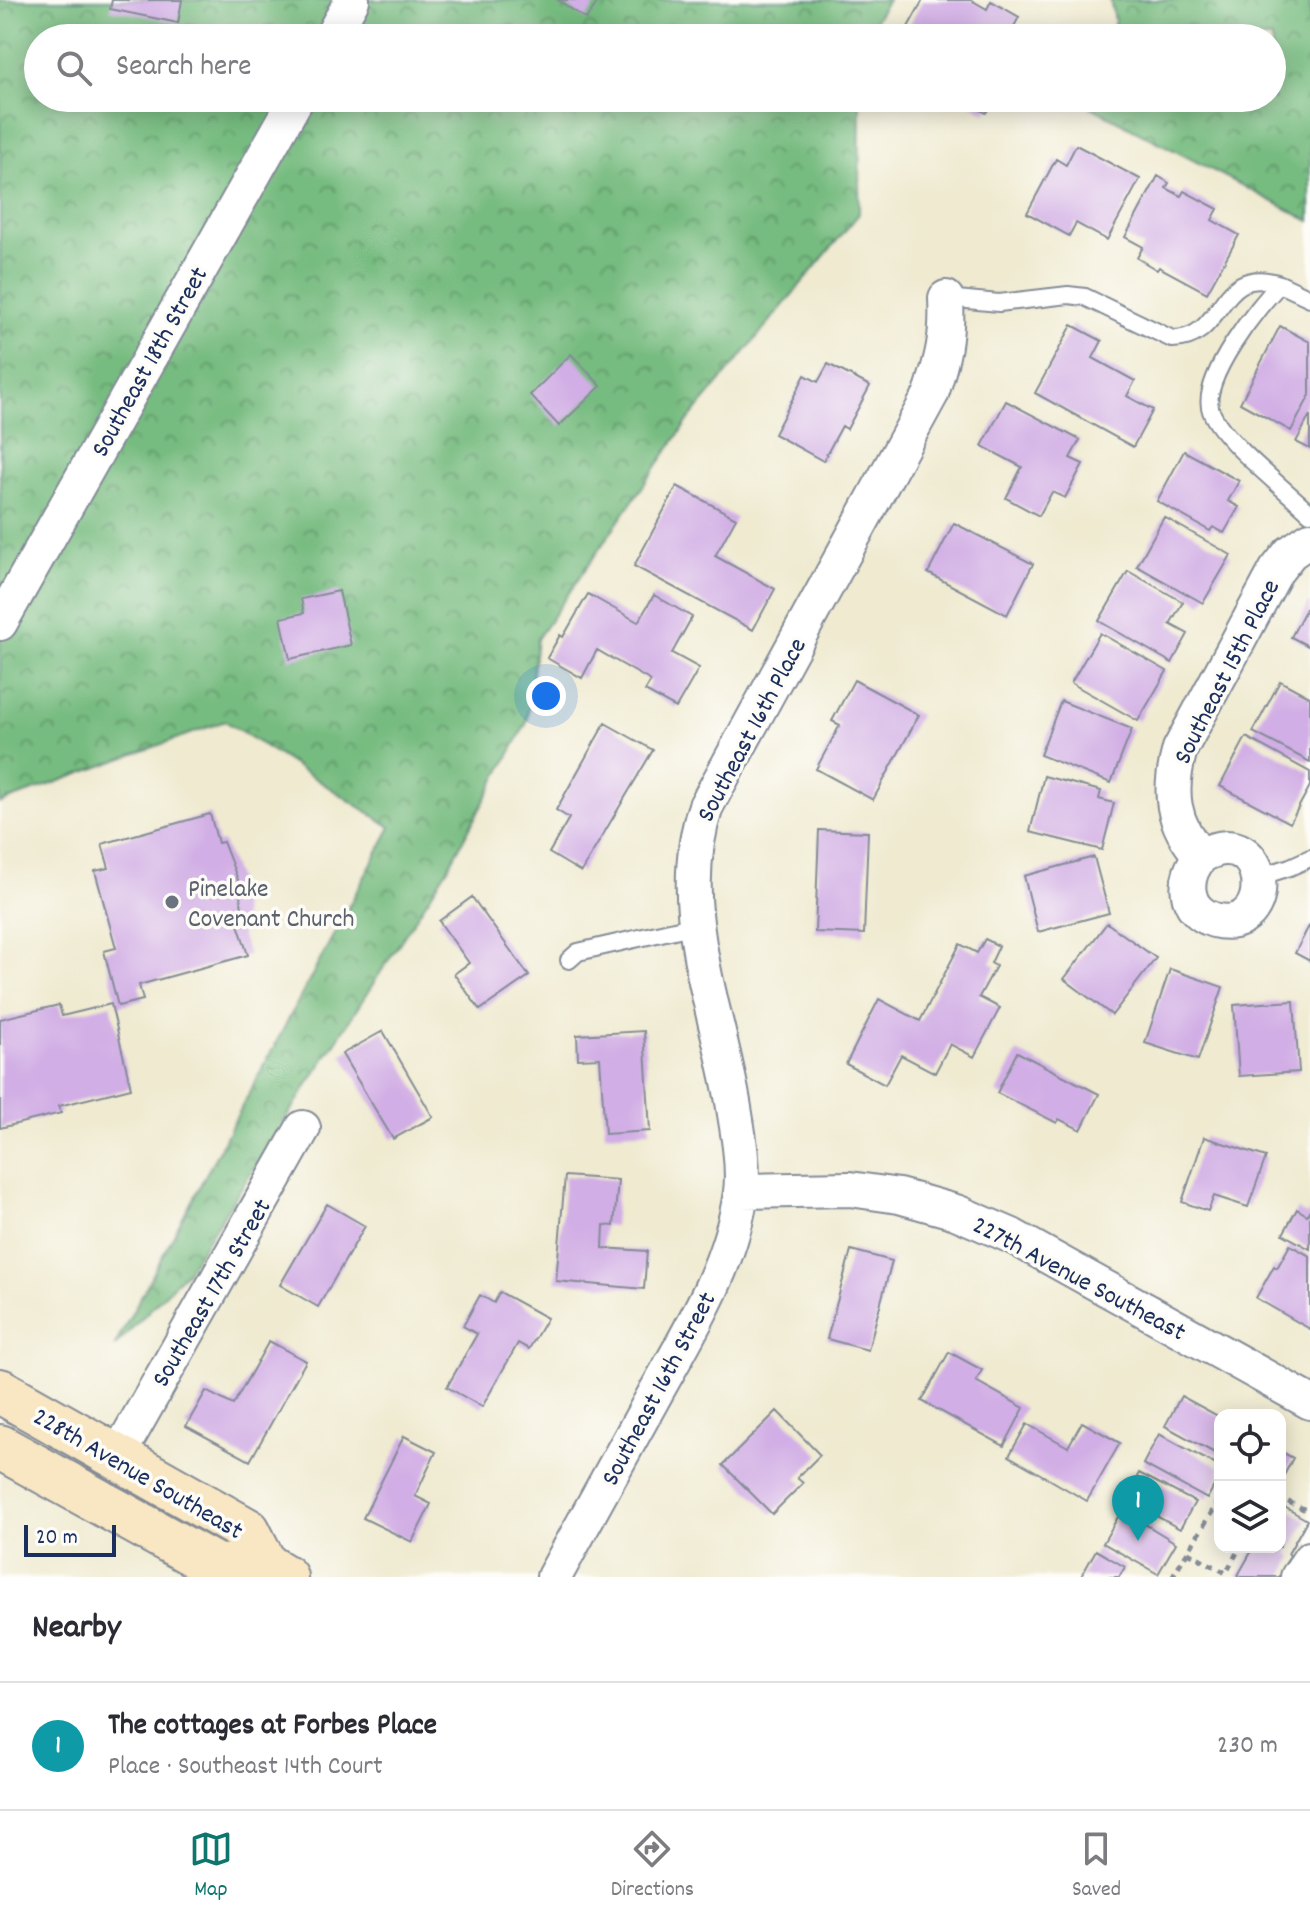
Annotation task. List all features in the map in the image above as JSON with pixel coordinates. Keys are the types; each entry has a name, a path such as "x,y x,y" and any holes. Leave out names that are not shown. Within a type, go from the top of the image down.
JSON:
{"main road":[{"name":"228th Avenue Southeast","path":"0,1391 248,1531 275,1571"},
{"name":"228th Avenue Southeast","path":"0,1447 217,1567 275,1571"}],"street":[{"path":"339,24 352,0"},
{"name":"Southeast 18th Street","path":"0,623 289,112"},
{"name":"Southeast 16th Place","path":"741,1191 738,1132 729,1072 714,1021 696,925 696,833 706,806 931,394 943,358 947,332 946,298"},
{"name":"Southeast 15th Place","path":"1201,856 1188,841 1174,806 1172,776 1180,749 1276,571 1309,531"},
{"path":"1225,848 1237,851 1256,867 1260,892 1247,914 1223,922 1200,913 1192,903 1187,890 1192,866 1201,856 1225,848"},
{"name":"Southeast 17th Street","path":"117,1457 303,1128"},
{"name":"227th Avenue Southeast","path":"741,1191 850,1189 899,1196 956,1212 1012,1236 1310,1402"},
{"name":"Southeast 16th Street","path":"554,1577 707,1301 727,1252 741,1191"},
{"path":"1298,1577 1310,1559"}],"lane":[{"path":"946,298 999,303 1068,295 1085,297 1172,339 1182,340 1204,328 1233,287 1246,280 1280,284 1310,298"},
{"path":"1280,284 1254,311 1237,337 1219,371 1209,404 1212,414 1237,446 1309,531"},
{"path":"1259,877 1310,858"},
{"path":"569,960 578,952 696,925"}],"path":[{"path":"1286,1501 1310,1512"},
{"path":"1172,1577 1214,1510"},
{"path":"1188,1552 1226,1573 1237,1553"}],"green space":[{"path":"0,0 888,0 874,24 24,24 24,112 860,112 859,214 690,418 537,639 527,722 448,868 188,1270 114,1347 391,827 225,721 0,803"},
{"path":"1110,0 1310,0 1310,221 1100,112 1286,112 1286,24 1114,24"}],"building":[{"path":"112,0 182,0 178,23 110,9"},
{"path":"558,0 599,0 586,19"},
{"path":"923,0 971,0 987,9 991,1 1019,17 1015,24 910,24"},
{"path":"1076,145 1140,179 1107,240 1076,223 1069,236 1027,213 1056,159 1066,165"},
{"path":"1158,176 1169,183 1166,188 1181,196 1184,191 1218,209 1212,220 1239,235 1207,293 1137,258 1143,247 1125,237"},
{"path":"1072,325 1102,341 1093,358 1135,381 1127,396 1153,410 1133,447 1035,393"},
{"path":"1280,326 1310,342 1310,395 1291,431 1240,403"},
{"path":"571,354 601,386 559,426 530,395"},
{"path":"828,364 870,386 847,429 842,426 823,461 774,434 805,375 818,382"},
{"path":"1006,401 1080,440 1070,458 1083,464 1065,498 1052,492 1039,516 1006,498 1022,467 982,446"},
{"path":"1310,415 1310,449 1296,442"},
{"path":"1184,451 1239,481 1228,501 1239,507 1224,533 1213,527 1210,531 1157,501"},
{"path":"677,486 736,518 715,556 775,589 753,630 634,566"},
{"path":"1164,517 1231,555 1203,603 1137,566"},
{"path":"954,523 1033,564 1007,615 928,573"},
{"path":"1128,571 1183,602 1170,624 1188,634 1172,663 1099,621"},
{"path":"339,591 351,645 290,659 281,618 304,613 301,599"},
{"path":"588,594 638,622 654,595 692,617 672,653 699,668 676,708 645,691 651,681 597,650 582,678 547,658"},
{"path":"1310,601 1310,647 1291,637"},
{"path":"1100,633 1167,671 1138,721 1071,683"},
{"path":"854,680 919,715 873,800 816,769 840,725 832,721"},
{"path":"1280,681 1310,697 1310,762 1253,732"},
{"path":"1061,701 1132,729 1111,783 1040,755"},
{"path":"605,723 653,750 581,872 549,853 569,818 556,810"},
{"path":"1246,737 1310,772 1310,786 1290,823 1220,786"},
{"path":"1044,776 1101,791 1099,799 1114,803 1102,850 1030,832"},
{"name":"Pinelake Covenant Church","path":"210,814 218,843 223,842 238,880 244,923 238,924 248,955 139,985 143,1000 118,1006 104,951 116,948 95,871 109,868 102,844"},
{"path":"819,830 868,832 864,934 815,932"},
{"path":"1094,857 1109,913 1038,932 1024,876"},
{"path":"472,897 529,976 480,1010 454,974 469,963 439,921"},
{"path":"1107,923 1156,958 1112,1015 1064,979"},
{"path":"1310,924 1310,961 1295,953"},
{"path":"985,939 999,946 991,963 996,966 979,997 1000,1008 974,1057 950,1044 935,1073 901,1055 885,1085 846,1064 879,999 920,1021 960,944 977,953"},
{"path":"1170,969 1223,987 1198,1060 1145,1043"},
{"path":"1294,1001 1299,1072 1239,1076 1234,1005"},
{"path":"111,1004 131,1088 59,1106 61,1113 0,1128 0,1019 59,1005 62,1016"},
{"path":"383,1031 433,1117 393,1139 342,1054"},
{"path":"644,1031 650,1131 605,1134 600,1058 578,1059 577,1035"},
{"path":"1017,1052 1099,1094 1081,1130 1059,1119 1057,1123 997,1093"},
{"path":"1204,1137 1266,1157 1248,1207 1214,1196 1208,1211 1182,1202"},
{"path":"565,1176 618,1180 614,1226 604,1225 603,1248 647,1251 644,1289 556,1281"},
{"path":"327,1204 365,1226 318,1307 280,1285"},
{"path":"1297,1209 1307,1215 1310,1209 1310,1249 1283,1234"},
{"path":"1290,1245 1310,1256 1310,1329 1256,1298"},
{"path":"851,1250 892,1261 868,1350 827,1339"},
{"path":"500,1292 547,1318 529,1349 518,1343 482,1407 447,1387 477,1334 463,1326 480,1295 494,1303"},
{"path":"269,1341 306,1361 250,1461 186,1426 206,1391 233,1405"},
{"path":"949,1352 982,1370 976,1381 1024,1408 1004,1446 922,1401"},
{"path":"1181,1396 1214,1414 1214,1453 1165,1426"},
{"path":"777,1411 820,1455 797,1478 803,1483 772,1514 723,1465"},
{"path":"1082,1422 1120,1443 1087,1501 1009,1456 1027,1424 1068,1447"},
{"path":"1159,1434 1214,1464 1214,1486 1207,1499 1143,1464"},
{"path":"404,1436 436,1452 415,1496 431,1504 412,1542 363,1518"},
{"path":"1286,1454 1293,1458 1286,1471"},
{"path":"1139,1473 1195,1502 1180,1529 1125,1499"},
{"path":"1286,1508 1307,1520 1288,1554 1293,1557 1282,1577 1237,1577 1251,1553 1286,1553"},
{"path":"1122,1510 1176,1543 1158,1574 1103,1543"},
{"path":"1096,1550 1125,1567 1119,1577 1081,1577"}],"place":[{"name":"Pinelake Covenant Church","path":"172,902"},
{"name":"The cottages at Forbes Place","path":"1138,1541"}]}
